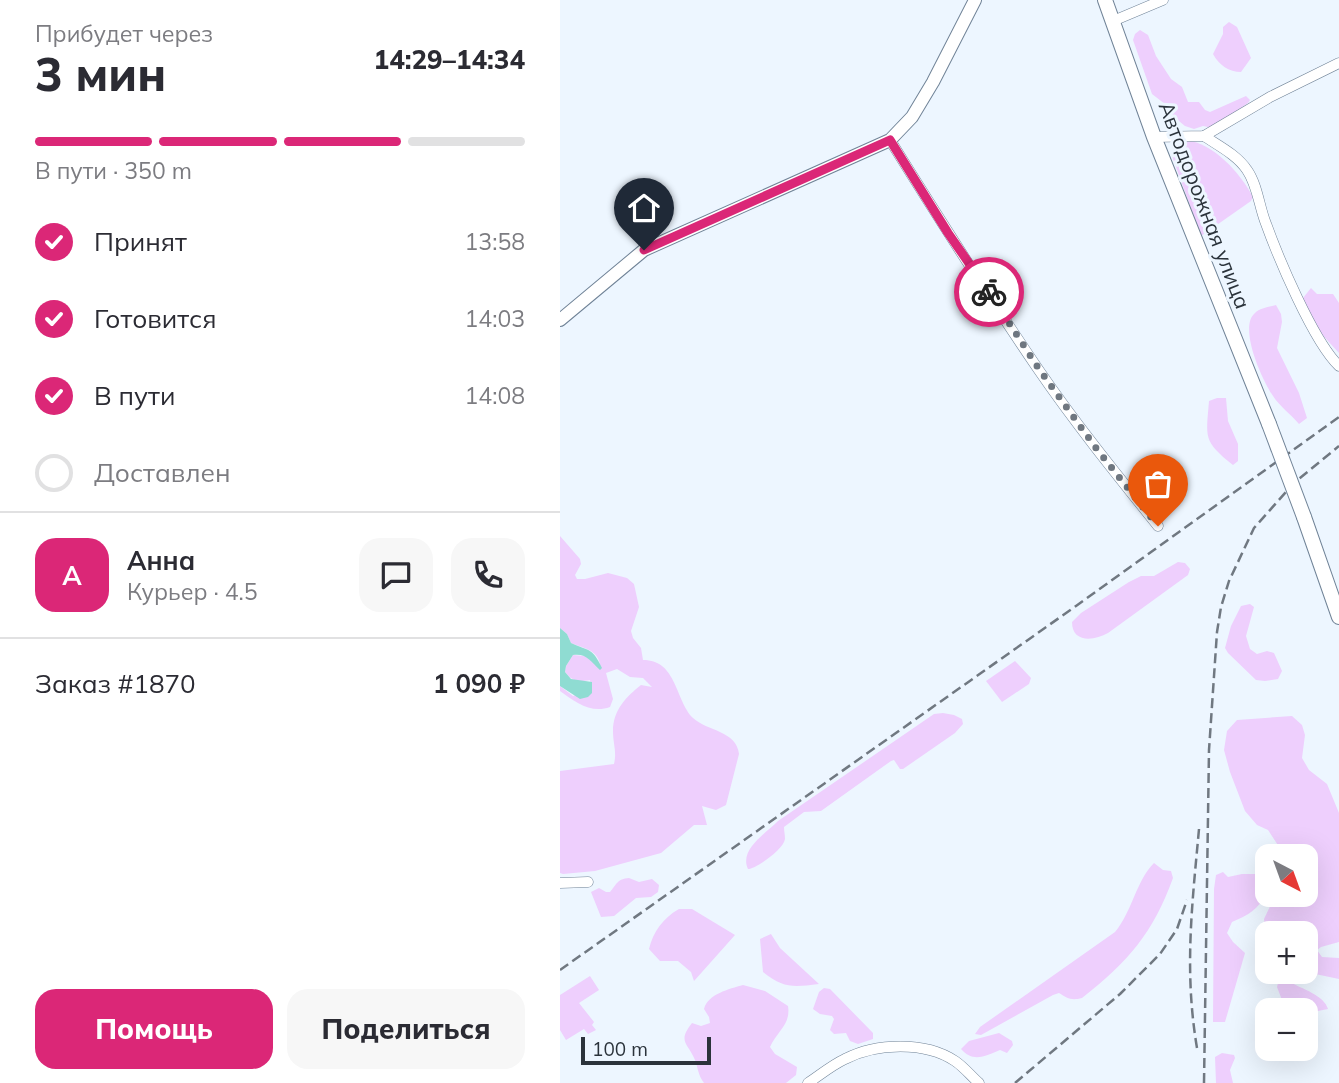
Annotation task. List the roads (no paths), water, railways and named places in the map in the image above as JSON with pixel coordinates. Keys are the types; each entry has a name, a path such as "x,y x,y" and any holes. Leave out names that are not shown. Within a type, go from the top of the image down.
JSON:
{"main road":[{"name":"Автодорожная улица","path":"1105,0 1154,137 1269,424 1339,617"}],"street":[{"path":"560,320 644,250 890,140 912,117 926,94 975,0"},
{"path":"1113,21 1163,0"},
{"path":"1154,137 1204,136 1270,97 1339,63"},
{"path":"1204,136 1238,159 1246,169 1307,315 1325,349 1339,366"},
{"path":"890,140 948,233 1039,369 1096,448 1158,526"},
{"path":"560,883 588,882"},
{"path":"808,1083 845,1059 869,1051 909,1047 937,1052 954,1060 979,1083"}],"railway":[{"path":"560,970 1339,417"},
{"path":"1204,1083 1209,750 1221,607 1229,581 1254,528 1294,483 1339,446"},
{"path":"1197,1048 1190,965 1199,829"},
{"path":"1015,1083 1120,994 1160,954 1177,929 1187,900"}]}
